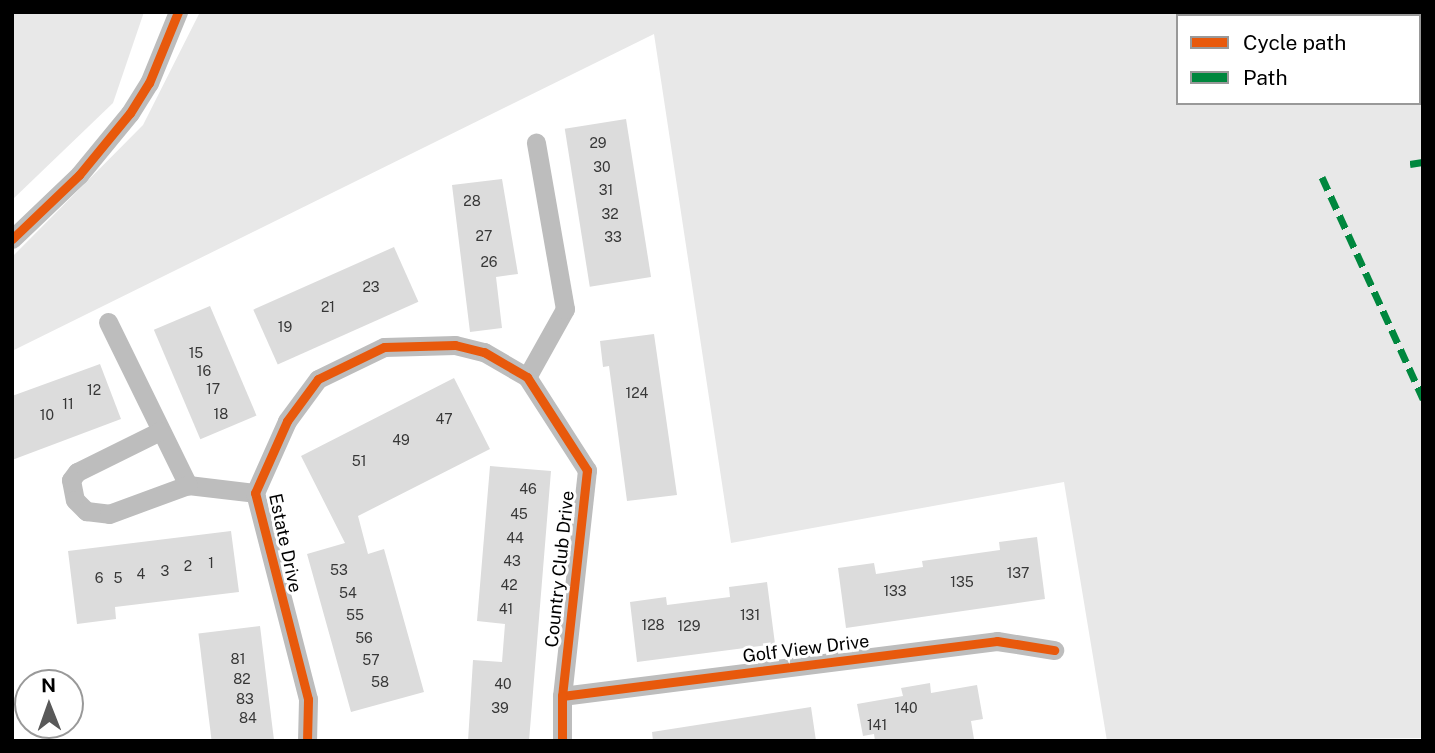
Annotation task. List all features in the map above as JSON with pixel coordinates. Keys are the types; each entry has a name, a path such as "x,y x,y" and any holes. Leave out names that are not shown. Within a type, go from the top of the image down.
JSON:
{"street":[{"path":"12,239 79,175 130,113 149,83 178,12"},
{"path":"527,377 565,309 536,143"},
{"path":"108,322 188,485"},
{"name":"Estate Drive","path":"307,741 308,699 255,493 286,421 318,379 384,347 455,345 484,352 527,377"},
{"name":"Country Club Drive","path":"527,377 587,470 562,696 562,741"},
{"path":"160,431 77,472 71,480 75,500 86,511 109,514 188,485 255,493"},
{"name":"Golf View Drive","path":"562,696 998,641 1054,650"}],"shaded area":[{"path":"12,12 144,12 113,103 12,200"},
{"path":"200,12 1423,12 1423,738 1107,741 1064,482 731,543 654,34 12,351 12,257 143,125"}],"building":[{"path":"626,119 651,277 590,287 565,129"},
{"path":"502,179 518,274 496,277 502,328 470,332 452,185"},
{"path":"394,247 418,302 278,364 253,310"},
{"path":"210,306 256,416 200,439 154,330"},
{"path":"654,334 677,495 627,501 609,366 603,367 600,341"},
{"path":"100,364 121,419 12,460 12,396"},
{"path":"454,378 490,449 358,516 368,554 384,549 424,692 351,712 307,554 345,543 301,456"},
{"path":"490,466 551,471 529,741 468,741 473,660 502,662 505,624 477,621"},
{"path":"231,531 239,592 115,607 116,619 77,624 68,551"},
{"path":"1037,537 1045,599 846,628 838,568 874,563 876,574 923,567 922,561 1000,550 999,542"},
{"path":"767,582 775,644 637,662 630,602 666,597 667,605 730,597 729,587"},
{"path":"260,626 274,741 212,741 198,634"},
{"path":"930,683 931,693 977,685 983,719 971,721 974,739 875,741 874,734 863,736 857,704 903,696 901,688"},
{"path":"811,707 816,741 653,741 652,732"}],"marked path":[{"path":"1410,164 1423,162"},
{"path":"1322,177 1423,399"}],"cycle path":[{"path":"12,239 79,175 130,113 149,83 178,12"},
{"path":"307,741 308,699 255,493 287,421 318,379 384,347 455,345 484,352 527,377 587,470 562,696 562,741"},
{"path":"562,696 997,641 1054,650"}]}
